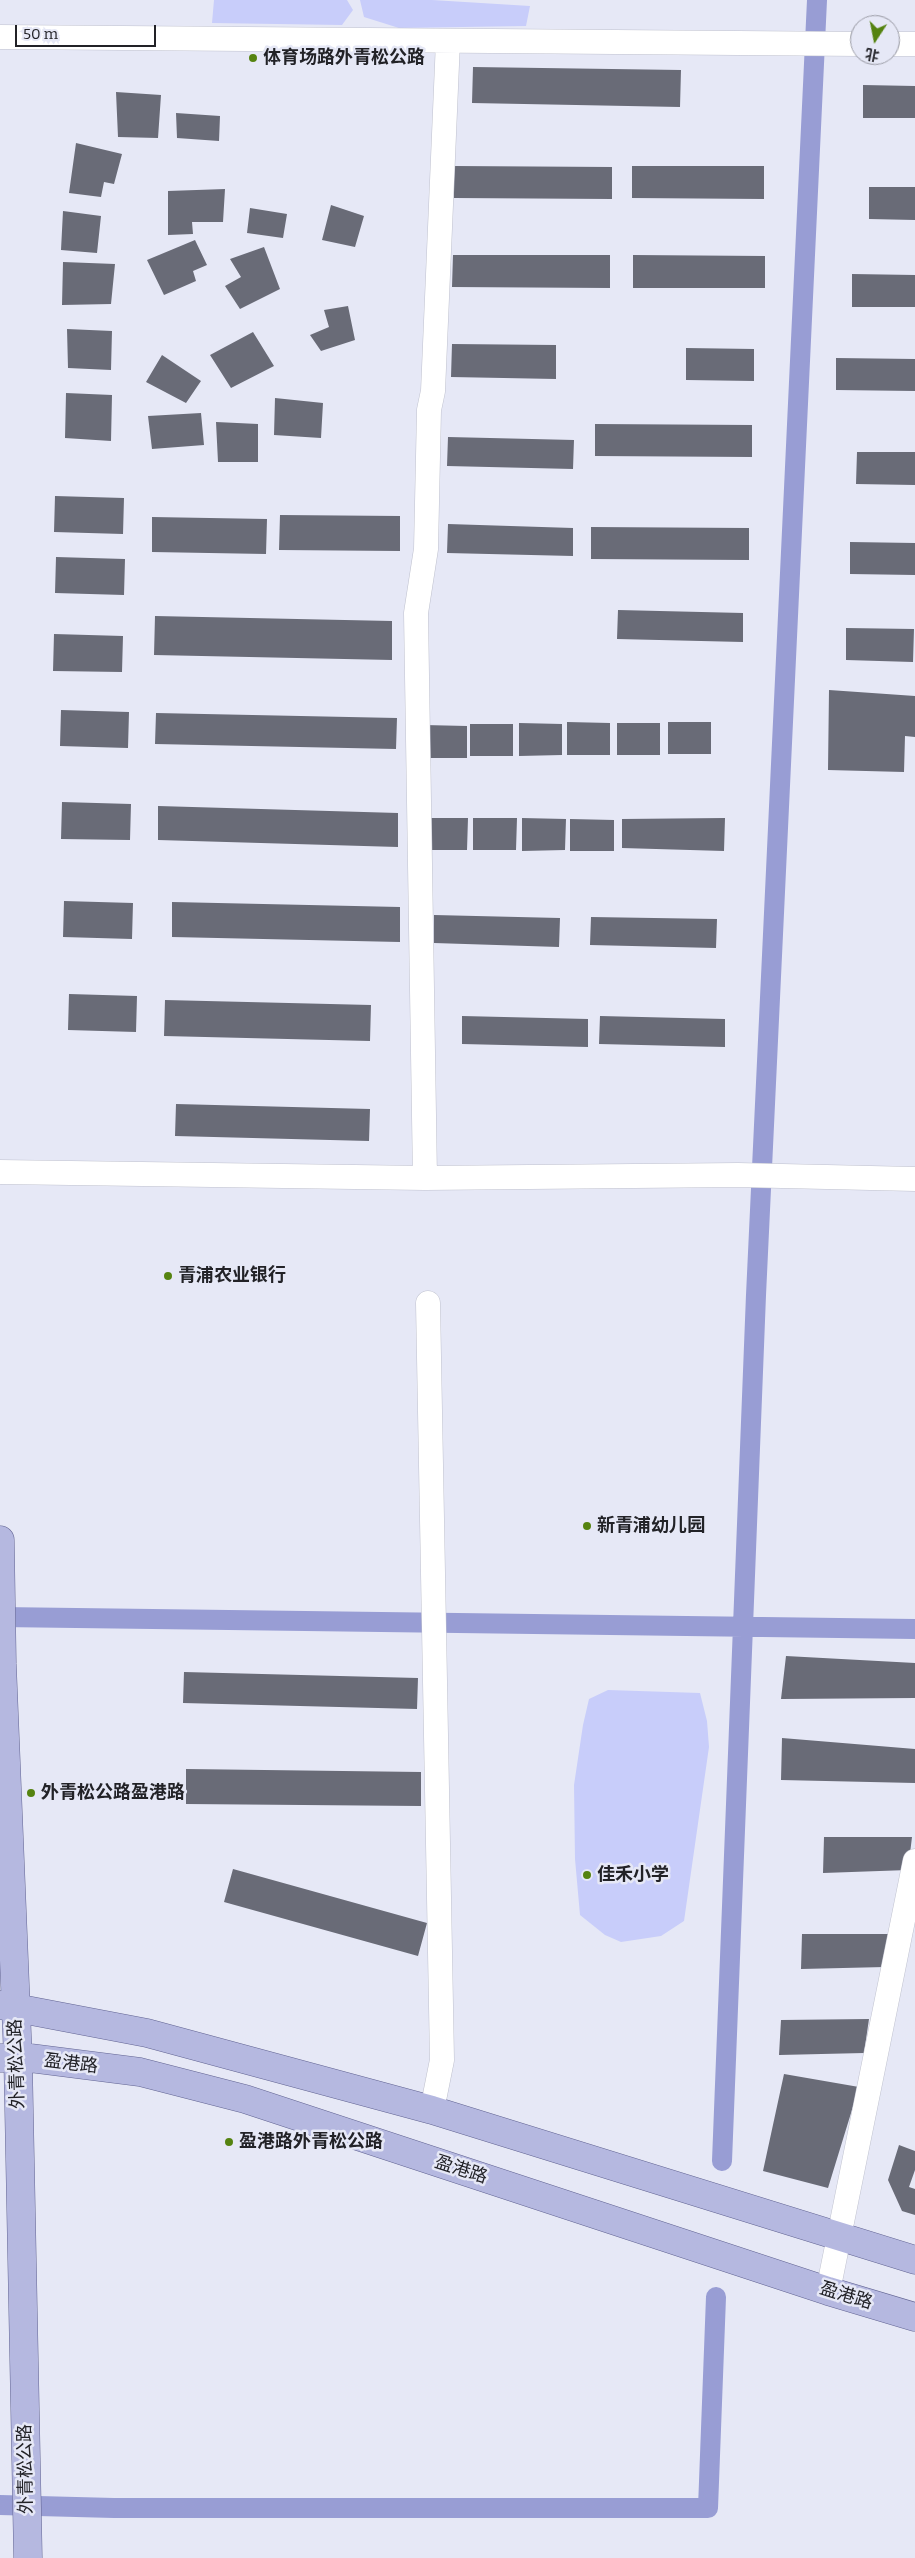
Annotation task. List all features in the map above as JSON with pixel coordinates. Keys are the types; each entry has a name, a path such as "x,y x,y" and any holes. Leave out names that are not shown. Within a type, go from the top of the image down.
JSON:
{"main road":[{"name":"外青松公路","path":"0,1540 9,2058 28,2555"},
{"path":"8,2006 148,2033 432,2110 915,2260"},
{"name":"盈港路","path":"9,2058 140,2072 245,2099 828,2291 915,2316"}],"street":[{"path":"0,38 850,44"},
{"path":"425,1178 416,613 426,548 429,410 433,391 448,41"},
{"path":"900,44 915,44"},
{"path":"0,1172 425,1178 738,1175 915,1179"},
{"path":"428,1303 442,2060 432,2110"},
{"path":"828,2291 915,1861"}],"shaded area":[{"path":"214,0 347,0 353,10 342,25 212,23"},
{"path":"360,0 432,0 530,6 526,26 399,28 364,17"},
{"path":"608,1690 700,1693 707,1721 709,1747 684,1921 661,1936 621,1942 605,1935 580,1915 575,1859 574,1785 583,1725 589,1699"}],"building":[{"path":"473,67 681,70 680,107 472,103"},
{"path":"863,85 915,86 915,118 863,118"},
{"path":"116,92 161,95 158,138 118,137"},
{"path":"176,113 220,116 219,141 177,138"},
{"path":"76,143 122,154 114,184 104,182 101,197 69,193"},
{"path":"454,166 612,167 612,199 454,198"},
{"path":"632,166 764,166 764,199 632,198"},
{"path":"869,187 915,187 915,220 869,219"},
{"path":"225,189 223,222 192,222 193,234 168,235 168,191"},
{"path":"331,205 364,216 355,247 322,240"},
{"path":"250,208 287,214 283,238 247,233"},
{"path":"63,211 101,216 97,253 61,250"},
{"path":"195,240 207,265 193,271 196,281 164,295 147,260"},
{"path":"264,247 280,289 240,309 225,286 241,277 230,259"},
{"path":"453,255 610,255 610,288 452,287"},
{"path":"633,255 765,256 765,288 633,288"},
{"path":"63,262 115,264 111,304 62,305"},
{"path":"852,274 915,275 915,307 852,307"},
{"path":"348,306 355,340 321,351 310,335 329,327 324,310"},
{"path":"67,329 112,331 111,370 68,368"},
{"path":"253,332 274,366 231,388 210,355"},
{"path":"452,344 556,345 556,379 451,377"},
{"path":"686,348 754,349 754,381 686,380"},
{"path":"162,355 201,381 186,403 146,382"},
{"path":"836,358 915,359 915,391 836,390"},
{"path":"66,393 112,395 111,441 65,438"},
{"path":"275,398 323,403 321,438 274,435"},
{"path":"201,413 204,445 152,449 148,416"},
{"path":"216,422 258,424 258,462 218,462"},
{"path":"595,424 752,425 752,457 595,456"},
{"path":"448,437 574,440 573,469 447,466"},
{"path":"857,452 915,452 915,485 856,484"},
{"path":"55,496 124,498 123,534 54,532"},
{"path":"280,515 400,516 400,551 279,550"},
{"path":"152,517 267,519 266,554 152,552"},
{"path":"448,524 573,528 573,556 447,553"},
{"path":"591,527 749,528 749,560 591,559"},
{"path":"850,542 915,543 915,575 850,574"},
{"path":"56,557 125,559 124,595 55,593"},
{"path":"618,610 743,613 743,642 617,639"},
{"path":"155,616 392,621 392,660 154,655"},
{"path":"846,628 914,629 913,662 846,660"},
{"path":"54,634 123,636 122,672 53,671"},
{"path":"829,690 915,696 915,737 905,736 904,772 828,770"},
{"path":"61,710 129,712 128,748 60,746"},
{"path":"156,713 397,718 396,749 155,744"},
{"path":"567,722 610,723 610,755 567,755"},
{"path":"668,722 711,722 711,754 668,754"},
{"path":"519,723 562,724 562,755 519,756"},
{"path":"617,723 660,723 660,755 617,755"},
{"path":"470,724 513,724 513,756 470,756"},
{"path":"424,725 467,726 467,758 424,758"},
{"path":"62,802 131,804 130,840 61,839"},
{"path":"158,806 398,813 398,847 158,840"},
{"path":"425,818 468,818 467,850 424,850"},
{"path":"473,818 517,818 516,850 473,850"},
{"path":"522,818 566,819 565,850 522,851"},
{"path":"725,818 724,851 622,848 622,819"},
{"path":"570,819 614,820 614,851 570,851"},
{"path":"64,901 133,903 132,939 63,937"},
{"path":"172,902 400,907 400,942 172,937"},
{"path":"434,915 560,918 559,947 434,943"},
{"path":"591,917 717,919 716,948 590,945"},
{"path":"69,994 137,996 136,1032 68,1030"},
{"path":"165,1000 371,1005 370,1041 164,1036"},
{"path":"462,1016 588,1019 588,1047 462,1044"},
{"path":"600,1016 725,1019 725,1047 599,1044"},
{"path":"176,1104 370,1109 369,1141 175,1136"},
{"path":"786,1656 915,1663 915,1698 781,1699"},
{"path":"184,1672 418,1678 417,1709 183,1703"},
{"path":"782,1738 915,1749 915,1783 781,1780"},
{"path":"186,1769 421,1772 421,1806 186,1804"},
{"path":"824,1837 912,1837 908,1870 823,1873"},
{"path":"233,1869 427,1923 418,1956 224,1902"},
{"path":"802,1934 890,1934 885,1967 801,1969"},
{"path":"869,2019 864,2053 779,2055 781,2020"},
{"path":"784,2074 859,2087 828,2188 763,2171"},
{"path":"899,2145 915,2151 915,2170 909,2187 915,2189 915,2215 902,2211 888,2180"}],"waterway":[{"path":"722,2161 756,1295 817,0"},
{"path":"0,1617 915,1629"},
{"path":"0,2505 114,2508 708,2508 716,2297"}],"place":[{"name":"体育场路外青松公路","path":"253,58"},
{"name":"青浦农业银行","path":"168,1276"},
{"name":"新青浦幼儿园","path":"587,1526"},
{"name":"外青松公路盈港路","path":"31,1793"},
{"name":"佳禾小学","path":"587,1875"},
{"name":"盈港路外青松公路","path":"229,2142"}]}
